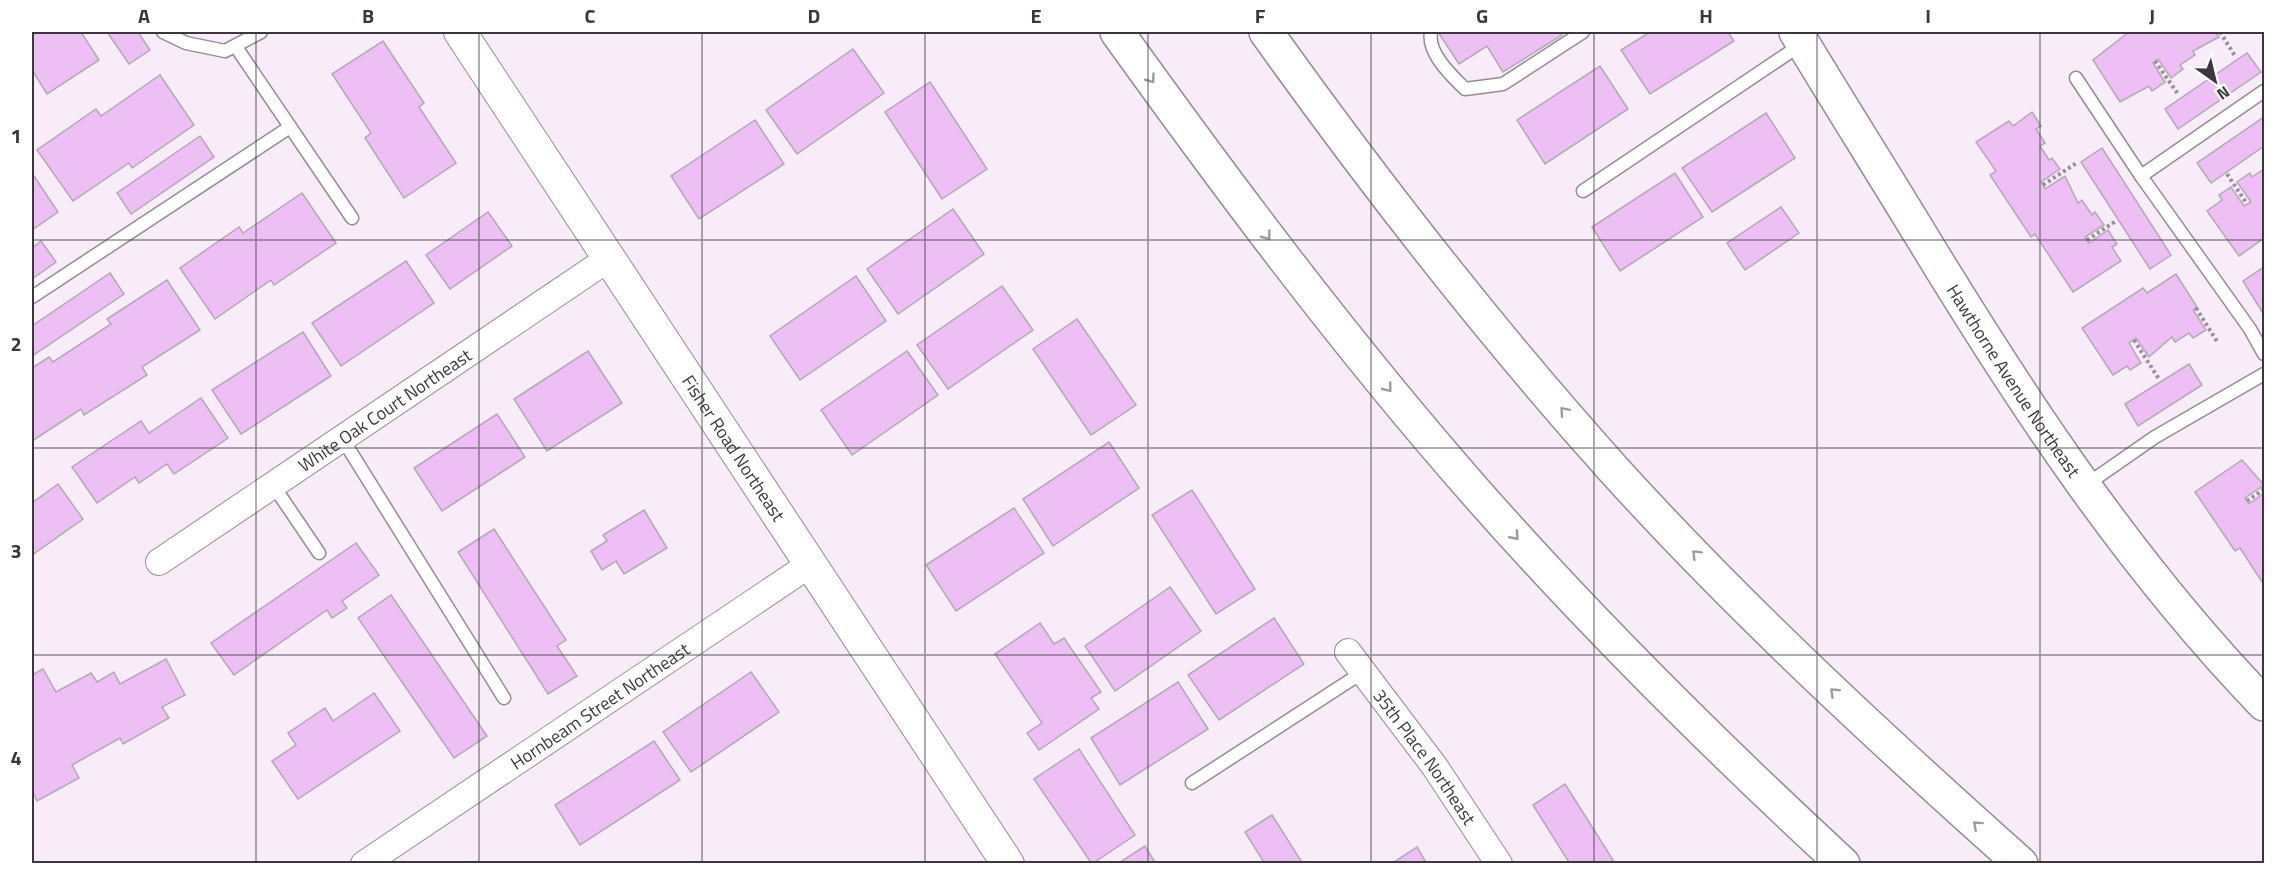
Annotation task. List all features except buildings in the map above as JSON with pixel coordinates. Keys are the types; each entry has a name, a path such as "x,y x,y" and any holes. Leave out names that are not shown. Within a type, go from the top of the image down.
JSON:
{"main road":[{"path":"1117,32 1297,275 1471,488 1662,691 1843,864"},
{"path":"1266,32 1474,305 1615,470 1855,712 2021,864"},
{"name":"Hawthorne Avenue Northeast","path":"1799,37 1974,324 2083,487 2176,608 2265,704"}],"street":[{"name":"Fisher Road Northeast","path":"460,32 608,259 812,563 1008,864"},
{"name":"White Oak Court Northeast","path":"159,562 608,259"},
{"name":"Hornbeam Street Northeast","path":"364,864 393,856 812,563"},
{"name":"35th Place Northeast","path":"1356,662 1435,767 1499,864"}],"lane":[{"path":"164,32 186,43 225,51 261,32"},
{"path":"1431,32 1430,37 1443,67 1465,89 1503,84 1583,32"},
{"path":"1583,191 1799,37"},
{"path":"236,47 352,218"},
{"path":"2076,78 2265,354"},
{"path":"2141,176 2265,91"},
{"path":"32,297 290,127"},
{"path":"2083,487 2155,437 2265,374"},
{"path":"342,438 504,698"},
{"path":"273,485 319,553"},
{"path":"1192,783 1356,662"}],"path":[{"path":"2220,32 2235,56"},
{"path":"2155,61 2178,94"},
{"path":"2043,185 2078,162"},
{"path":"2227,174 2247,204"},
{"path":"2087,240 2116,221"},
{"path":"2196,308 2218,344"},
{"path":"2134,340 2159,379"},
{"path":"2247,501 2265,489"}]}
